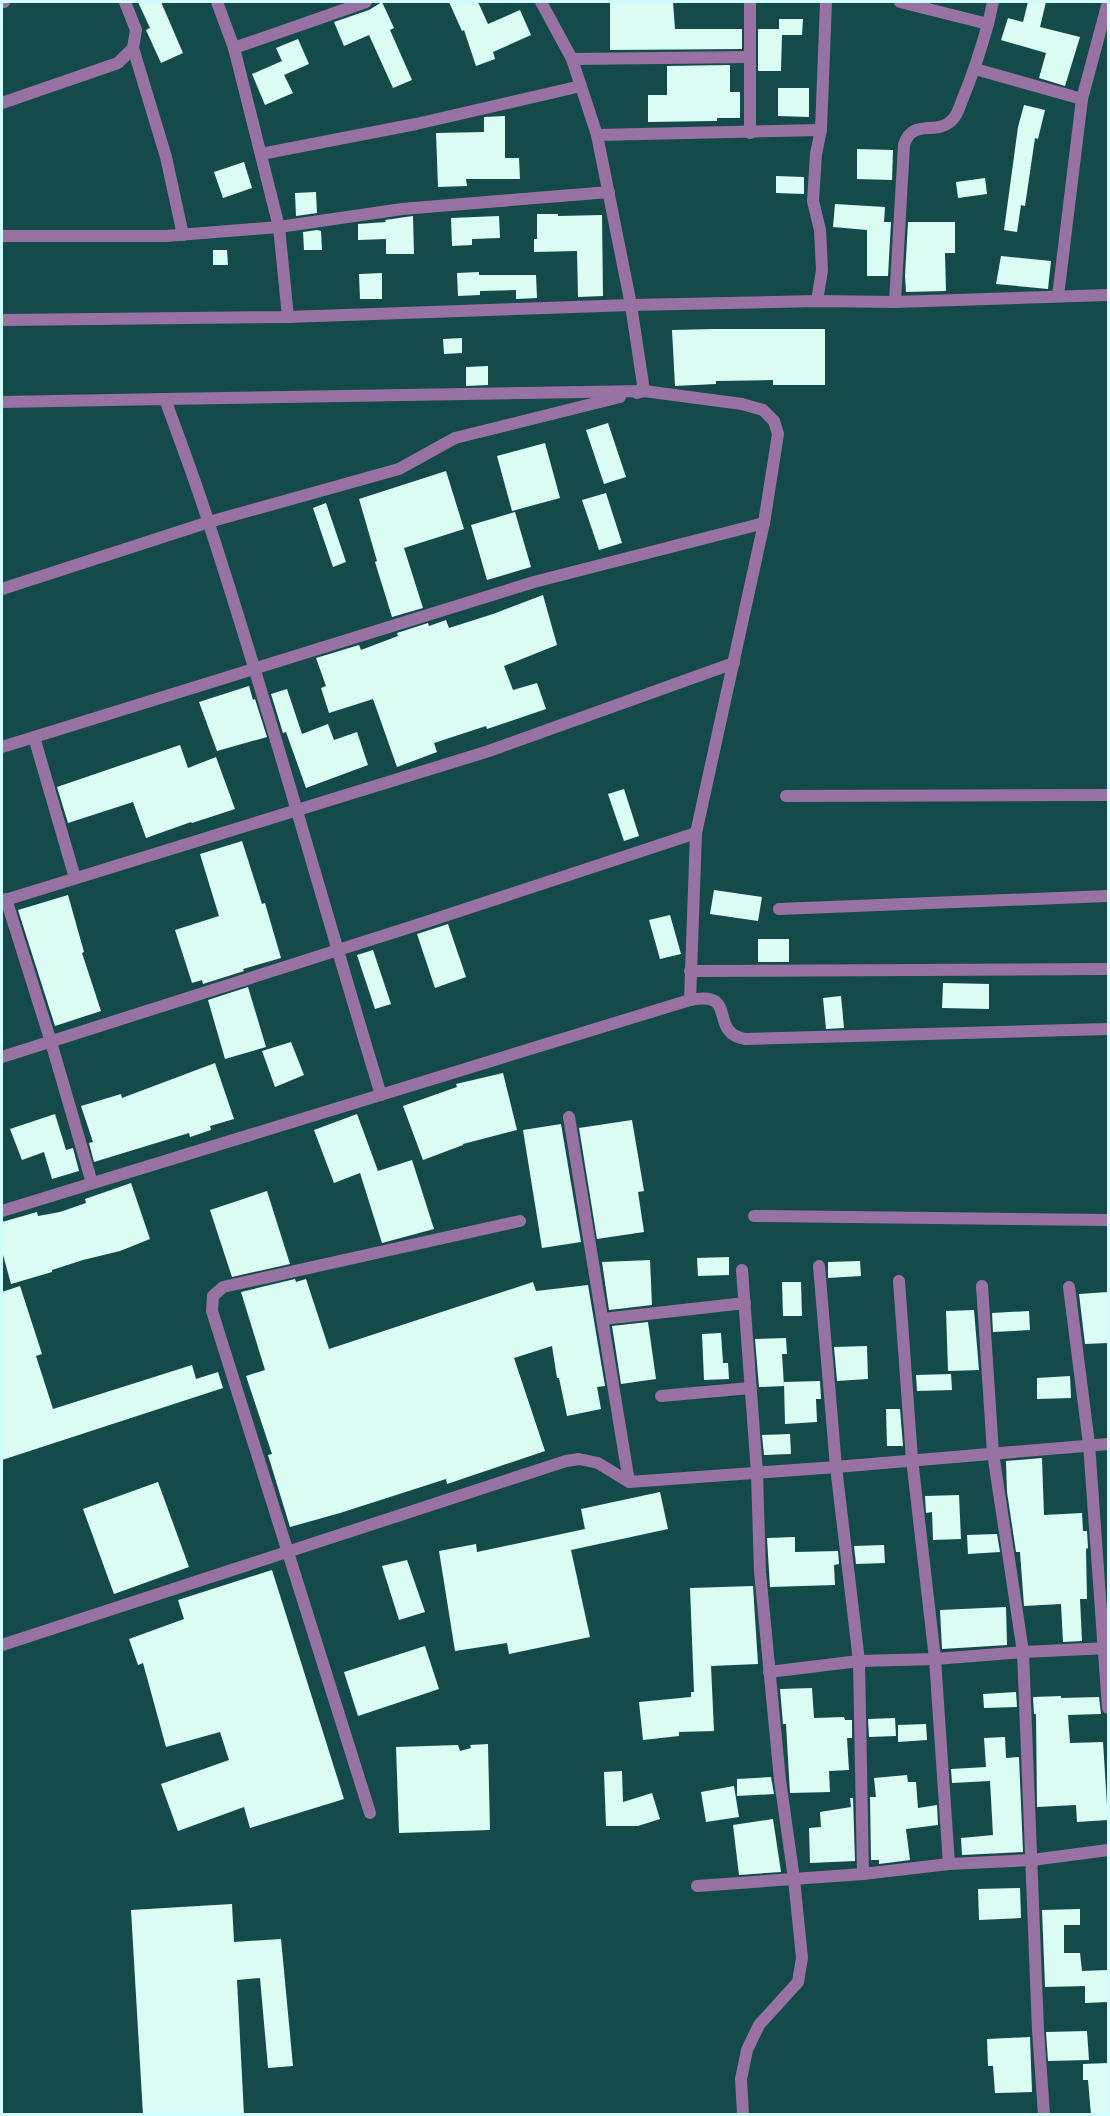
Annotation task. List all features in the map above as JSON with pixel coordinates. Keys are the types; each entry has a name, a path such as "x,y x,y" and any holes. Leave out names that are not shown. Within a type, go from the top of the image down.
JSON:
{"street":[{"path":"125,2 136,30 132,48 166,157 183,235"},
{"path":"217,2 234,48 279,227 288,317"},
{"path":"234,48 366,2"},
{"path":"541,2 573,59 597,135 631,305 644,391"},
{"path":"750,2 750,133"},
{"path":"817,301 822,270 820,230 813,201 816,154 821,130 826,2"},
{"path":"900,2 988,24"},
{"path":"895,302 904,145 907,136 914,130 941,127 955,117 975,69 993,2"},
{"path":"1058,296 1082,99 1108,2"},
{"path":"2,104 118,63 132,48"},
{"path":"573,59 750,57"},
{"path":"975,69 1082,99"},
{"path":"261,154 416,124 580,86"},
{"path":"597,135 821,130"},
{"path":"2,236 183,235 279,227 402,209 609,192"},
{"path":"2,320 288,317 631,305 817,301 895,302 1108,295"},
{"path":"2,589 209,522 399,468 455,438 644,391"},
{"path":"2,402 644,391 742,404 763,410 774,421 778,434 764,523 696,833 690,1000"},
{"path":"165,399 209,522 381,1095"},
{"path":"2,747 534,582 764,523"},
{"path":"92,1184 51,1042 4,900 296,808 489,751 734,663"},
{"path":"34,737 75,878"},
{"path":"786,796 1108,795"},
{"path":"2,1057 696,833"},
{"path":"779,909 1108,896"},
{"path":"690,971 1108,969"},
{"path":"2,1210 704,997 712,999 719,1005 727,1030 733,1037 745,1039 1108,1029"},
{"path":"569,1117 629,1482"},
{"path":"754,1216 1108,1220"},
{"path":"370,1813 212,1311 213,1296 223,1287 520,1221"},
{"path":"819,1266 836,1467 859,1661 863,1874"},
{"path":"742,1270 757,1473 760,1572 780,1780 802,1958 798,1982 759,2025 747,2050 741,2079 743,2115"},
{"path":"899,1281 912,1459 935,1659 949,1864"},
{"path":"981,1286 993,1453 1023,1652 1038,2030 1044,2115"},
{"path":"1069,1287 1089,1444 1106,1648 1108,1708"},
{"path":"603,1319 745,1303"},
{"path":"661,1396 750,1388"},
{"path":"2,1645 566,1461 579,1459 598,1463 629,1482 1108,1444"},
{"path":"769,1672 859,1661 935,1659 1106,1648"},
{"path":"697,1886 863,1874 949,1864 1032,1860 1108,1850"}],"building":[{"path":"138,2 161,2 183,53 161,63 146,30 150,28"},
{"path":"382,2 394,28 390,30 412,80 393,88 369,35 344,46 334,22 369,10"},
{"path":"449,2 478,2 488,24 520,10 531,35 493,52 495,59 476,66 464,30 462,31"},
{"path":"610,2 673,2 675,29 742,29 742,49 610,50"},
{"path":"1028,2 1046,2 1040,27 1080,37 1065,86 1039,78 1046,53 1001,40 1008,18 1023,22"},
{"path":"779,19 803,19 802,35 782,35 781,71 758,71 758,29 779,29"},
{"path":"298,39 309,64 284,75 293,93 265,105 252,74 282,61 276,48"},
{"path":"730,65 730,92 740,92 740,118 717,118 717,121 648,122 648,95 667,95 667,66"},
{"path":"778,88 809,88 809,117 778,116"},
{"path":"1024,105 1045,110 1038,139 1035,138 1025,206 1021,205 1017,232 1004,230 1018,127"},
{"path":"505,116 505,158 519,158 520,179 466,179 467,186 438,187 436,133 484,132 484,117"},
{"path":"857,149 893,150 892,180 857,179"},
{"path":"244,162 252,188 223,198 214,172"},
{"path":"776,176 804,177 804,194 776,193"},
{"path":"985,178 987,194 958,198 956,182"},
{"path":"316,192 317,213 296,216 295,193"},
{"path":"835,204 885,207 884,222 891,222 888,276 867,276 867,230 833,227"},
{"path":"537,214 602,215 603,296 578,297 577,251 534,252 534,239 537,239"},
{"path":"413,216 414,254 386,254 386,239 358,240 358,224 386,222 385,220"},
{"path":"499,216 500,238 472,239 472,245 452,246 451,218"},
{"path":"908,222 955,222 955,253 945,253 946,291 906,292"},
{"path":"321,231 322,250 304,250 303,232"},
{"path":"213,250 227,250 228,265 213,265"},
{"path":"1001,256 1051,261 1048,289 996,284"},
{"path":"479,272 479,275 536,275 537,298 516,299 516,290 480,291 480,295 458,296 457,273"},
{"path":"382,273 382,299 360,299 359,274"},
{"path":"825,329 825,385 773,385 773,380 716,381 716,384 675,386 672,330"},
{"path":"462,338 462,353 444,354 443,339"},
{"path":"488,366 488,385 466,386 466,367"},
{"path":"608,423 626,477 604,484 586,430"},
{"path":"545,443 560,498 512,511 497,456"},
{"path":"446,471 464,529 404,548 423,608 392,617 359,499"},
{"path":"606,493 622,543 599,550 582,500"},
{"path":"326,503 346,562 333,567 313,508"},
{"path":"515,512 531,567 487,580 471,525"},
{"path":"543,595 557,645 504,666 513,690 537,683 546,709 487,729 486,726 434,743 437,752 397,767 373,699 329,713 321,688 326,686 316,658 359,645 361,650 398,636 397,633 428,623 429,626 446,620 449,628"},
{"path":"249,686 267,737 217,751 199,702"},
{"path":"287,689 302,734 328,724 334,740 357,732 368,765 306,788 286,732 283,733 271,694"},
{"path":"180,745 188,768 216,757 235,809 146,838 133,802 68,823 57,787"},
{"path":"624,789 639,836 624,841 608,794"},
{"path":"242,841 262,904 265,903 281,958 203,984 202,980 192,983 175,930 219,916 200,854"},
{"path":"714,890 762,897 758,921 710,914"},
{"path":"68,895 84,952 82,953 101,1011 55,1026 18,910"},
{"path":"670,915 681,954 660,959 649,920"},
{"path":"448,924 466,977 435,988 417,934"},
{"path":"758,939 789,939 789,962 758,962"},
{"path":"373,950 391,1004 375,1009 357,955"},
{"path":"943,983 989,984 989,1009 942,1008"},
{"path":"248,987 266,1047 225,1059 208,1000"},
{"path":"841,996 844,1028 826,1029 823,998"},
{"path":"291,1042 304,1075 275,1087 262,1051"},
{"path":"215,1063 234,1119 210,1126 211,1130 190,1137 189,1133 94,1162 89,1143 93,1142 81,1106 121,1094 122,1098"},
{"path":"503,1073 517,1130 463,1144 423,1160 403,1106 457,1087 456,1084"},
{"path":"55,1114 66,1150 73,1148 79,1171 52,1179 44,1152 22,1160 10,1129"},
{"path":"357,1114 378,1171 412,1160 434,1229 382,1243 360,1173 334,1183 314,1130"},
{"path":"632,1120 644,1191 638,1192 644,1232 597,1239 579,1128"},
{"path":"561,1124 581,1242 542,1248 523,1130"},
{"path":"131,1183 150,1239 120,1251 83,1260 11,1284 2,1251 2,1222 37,1212 38,1216 60,1212 86,1203 85,1199"},
{"path":"267,1191 290,1264 232,1277 210,1210"},
{"path":"729,1257 729,1275 698,1276 697,1258"},
{"path":"650,1260 652,1305 609,1310 602,1262"},
{"path":"860,1261 861,1276 828,1278 828,1262"},
{"path":"295,1279 296,1282 306,1279 329,1349 533,1282 536,1291 588,1285 605,1386 597,1387 601,1409 567,1416 559,1378 557,1378 552,1346 514,1358 545,1451 447,1484 446,1479 290,1527 268,1455 272,1454 246,1376 265,1370 241,1292"},
{"path":"782,1282 801,1282 802,1316 783,1316"},
{"path":"20,1286 42,1354 36,1356 53,1409 192,1365 196,1379 218,1372 223,1388 2,1460 2,1292"},
{"path":"1108,1292 1108,1343 1085,1344 1079,1294"},
{"path":"974,1310 979,1370 948,1371 946,1311"},
{"path":"1029,1311 1030,1330 993,1332 992,1313"},
{"path":"648,1322 656,1379 621,1384 612,1326"},
{"path":"721,1333 723,1363 728,1363 729,1379 704,1380 702,1334"},
{"path":"786,1338 787,1354 782,1354 784,1386 759,1387 755,1339"},
{"path":"867,1346 868,1379 837,1381 834,1347"},
{"path":"951,1374 952,1390 917,1391 916,1375"},
{"path":"1070,1376 1071,1398 1037,1399 1037,1378"},
{"path":"820,1381 821,1399 816,1399 817,1422 785,1424 784,1382"},
{"path":"886,1409 900,1409 903,1446 887,1446"},
{"path":"790,1434 791,1454 764,1455 762,1435"},
{"path":"1042,1458 1044,1515 1082,1513 1083,1531 1087,1531 1087,1599 1080,1599 1082,1641 1063,1642 1061,1604 1024,1606 1020,1552 1016,1552 1007,1492 1006,1461"},
{"path":"158,1482 189,1567 114,1594 83,1509"},
{"path":"660,1492 668,1529 571,1550 590,1637 509,1654 507,1643 455,1651 439,1551 476,1544 477,1552 585,1529 581,1509"},
{"path":"959,1495 961,1539 933,1540 932,1512 926,1513 925,1496"},
{"path":"997,1534 1000,1552 968,1554 967,1535"},
{"path":"795,1537 795,1552 838,1551 839,1564 834,1565 835,1585 770,1587 767,1538"},
{"path":"884,1545 885,1563 856,1564 854,1546"},
{"path":"407,1560 425,1612 399,1620 382,1566"},
{"path":"272,1570 344,1799 250,1828 244,1807 178,1831 161,1784 229,1760 220,1732 166,1747 143,1663 138,1665 129,1639 184,1619 178,1600"},
{"path":"753,1586 758,1664 711,1666 714,1731 679,1732 679,1736 643,1740 639,1702 691,1697 691,1692 694,1692 690,1588"},
{"path":"1006,1607 1007,1645 942,1649 940,1610"},
{"path":"425,1646 439,1689 358,1716 344,1672"},
{"path":"812,1688 814,1718 844,1717 845,1720 852,1720 852,1738 847,1738 849,1770 829,1771 830,1792 790,1793 786,1724 783,1724 780,1689"},
{"path":"1016,1692 1017,1707 984,1708 983,1694"},
{"path":"1061,1696 1061,1698 1099,1697 1101,1714 1068,1715 1070,1743 1103,1742 1108,1820 1077,1822 1076,1805 1037,1807 1036,1714 1034,1714 1033,1697"},
{"path":"895,1718 896,1736 869,1737 868,1719"},
{"path":"926,1724 927,1740 898,1742 898,1725"},
{"path":"1005,1737 1006,1758 1019,1757 1023,1852 962,1855 961,1838 993,1835 990,1781 952,1783 951,1769 986,1767 984,1738"},
{"path":"488,1744 490,1830 399,1833 396,1747 458,1745 460,1751 471,1748 470,1745"},
{"path":"622,1771 623,1802 652,1793 660,1819 638,1826 606,1826 604,1772"},
{"path":"907,1775 908,1782 916,1782 918,1808 937,1805 938,1825 906,1829 910,1860 879,1864 879,1860 871,1860 870,1797 876,1797 874,1778"},
{"path":"771,1777 774,1794 737,1796 737,1779"},
{"path":"734,1786 739,1817 706,1822 701,1792"},
{"path":"850,1798 853,1798 855,1861 810,1863 809,1828 821,1827 820,1812 851,1807"},
{"path":"773,1819 781,1872 739,1875 733,1825"},
{"path":"1020,1888 1021,1918 979,1920 978,1889"},
{"path":"232,1904 234,1942 281,1939 293,2066 268,2068 260,1978 237,1980 244,2115 143,2115 131,1910"},
{"path":"1080,1909 1080,1925 1064,1925 1064,1953 1080,1953 1082,1971 1108,1970 1108,2002 1085,2003 1085,1986 1045,1987 1042,1910"},
{"path":"1087,2031 1089,2060 1048,2061 1046,2032"},
{"path":"1030,2037 1032,2092 995,2093 993,2066 988,2066 987,2039"},
{"path":"1108,2063 1108,2115 1091,2115 1088,2080 1083,2080 1083,2064"}]}
